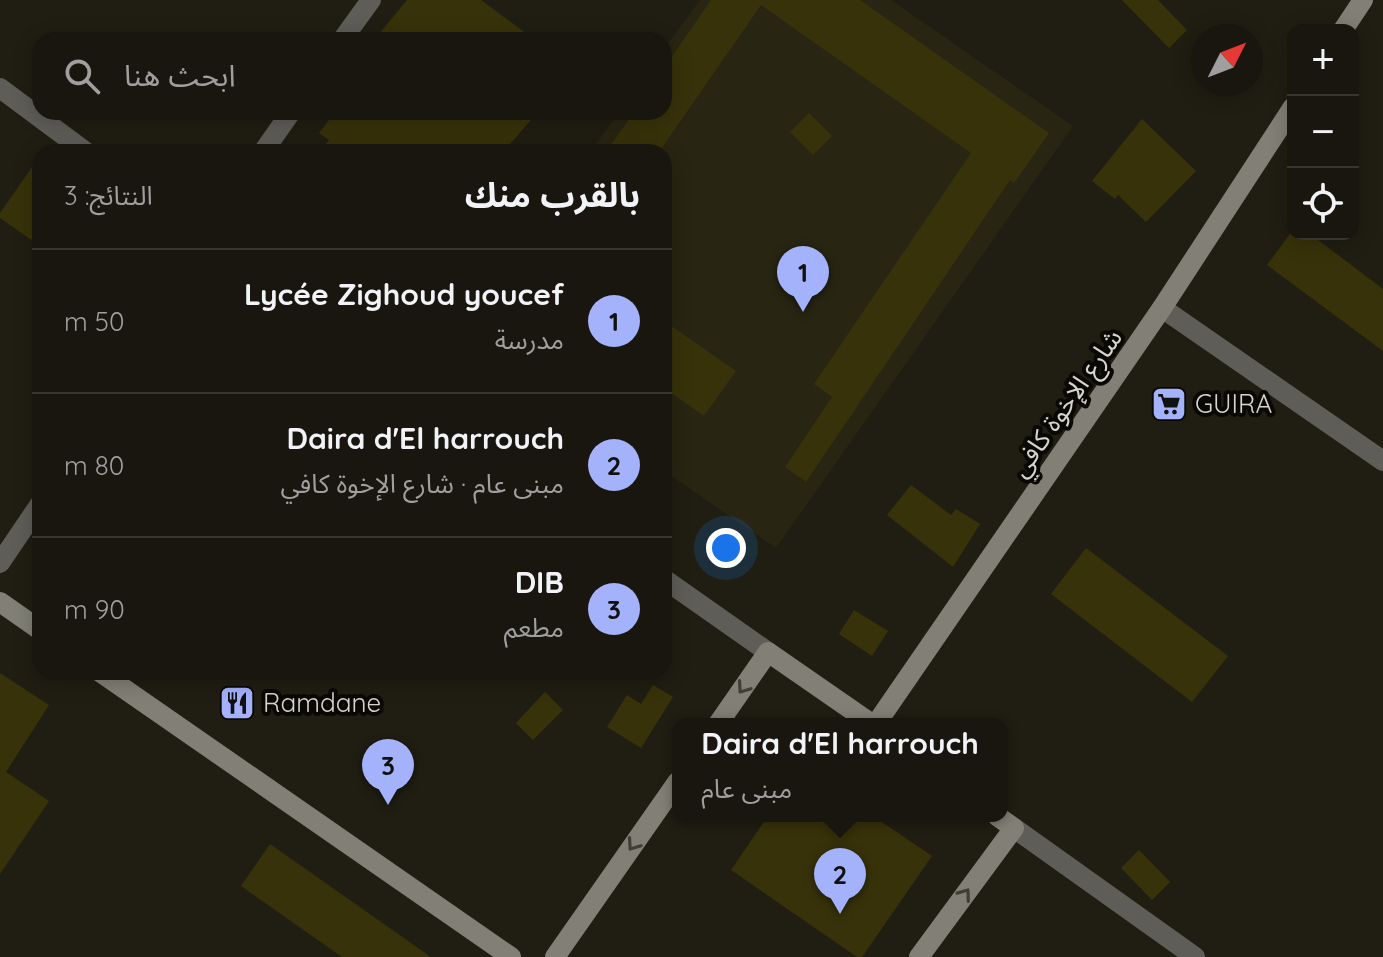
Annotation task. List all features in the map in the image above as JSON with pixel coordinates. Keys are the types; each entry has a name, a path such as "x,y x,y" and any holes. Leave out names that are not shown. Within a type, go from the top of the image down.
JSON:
{"main road":[{"path":"1347,24 1363,0"},
{"name":"شارع الإخوة كافي","path":"878,718 1162,308 1287,116"},
{"path":"0,602 32,624"},
{"path":"722,718 768,652 865,718"},
{"path":"112,680 511,957"},
{"path":"555,957 672,790"},
{"path":"919,957 1006,822"}],"street":[{"path":"348,32 371,0"},
{"path":"0,88 32,112"},
{"path":"43,120 75,144"},
{"path":"269,144 285,120"},
{"path":"1162,308 1383,461"},
{"path":"0,563 32,516"},
{"path":"672,585 768,652"},
{"path":"1006,822 1195,957"}],"shaded area":[{"path":"700,0 891,0 1073,126 776,548 672,476 672,144 596,144 613,120 672,120 672,38"}],"building":[{"path":"407,0 481,0 524,32 381,32"},
{"path":"711,0 860,0 1049,133 1014,183 1010,180 806,482 785,467 832,397 814,384 971,153 761,5 665,144 612,144 628,120 672,120 672,56"},
{"path":"1122,0 1158,0 1187,30 1169,48"},
{"path":"809,113 832,136 813,155 790,132"},
{"path":"1142,119 1196,171 1146,222 1118,195 1115,199 1092,181"},
{"path":"329,120 531,120 510,144 326,144 329,140 319,133"},
{"path":"32,167 32,240 0,218 0,213"},
{"path":"1287,238 1318,240 1383,289 1383,351 1267,265"},
{"path":"672,327 736,371 704,416 672,394"},
{"path":"911,485 951,515 956,509 980,524 953,567 887,515"},
{"path":"1086,548 1228,656 1192,702 1051,594"},
{"path":"854,610 888,631 872,656 839,634"},
{"path":"0,673 49,705 6,772 49,801 0,874"},
{"path":"653,685 673,697 641,748 607,727 627,695 641,704"},
{"path":"545,692 563,710 533,740 516,723"},
{"path":"764,822 882,822 932,856 862,957 857,957 731,870"},
{"path":"270,844 431,957 342,957 241,886"},
{"path":"1139,850 1170,882 1152,900 1121,868"}],"place":[{"name":"Lycée Zighoud youcef","path":"803,312"},
{"name":"GUIRA","path":"1169,404"},
{"name":"Ramdane","path":"237,703"},
{"name":"DIB","path":"388,805"},
{"name":"Daira d'El harrouch","path":"840,914"}]}
